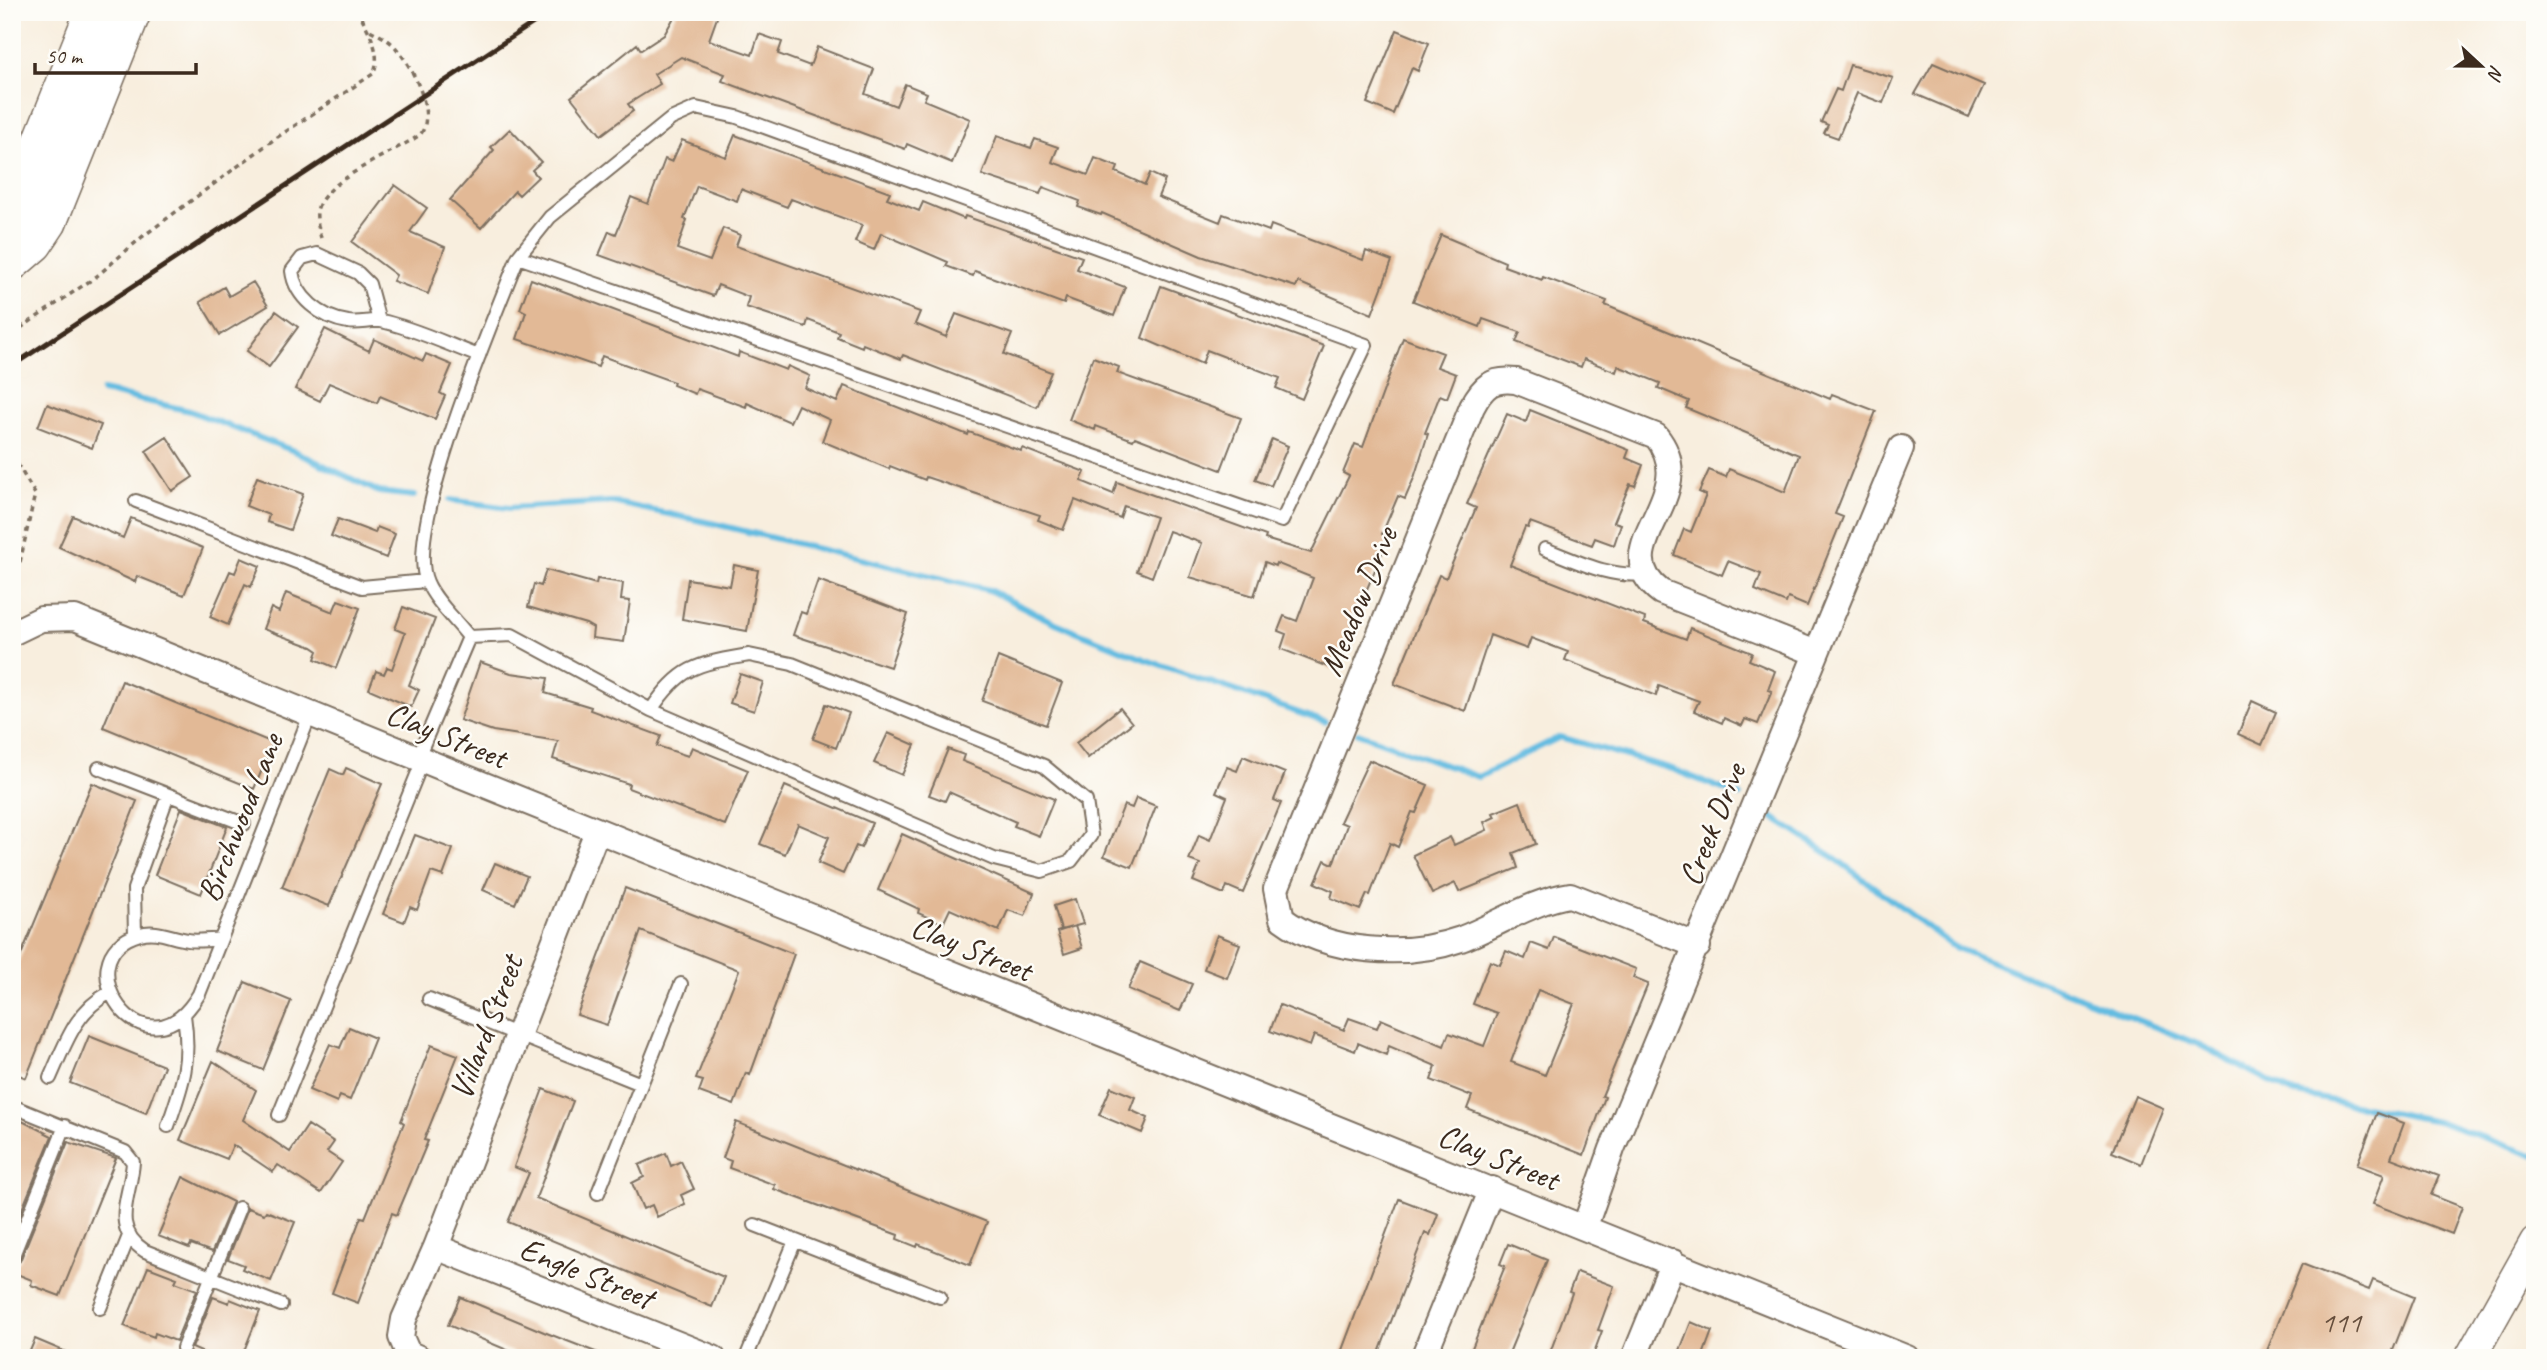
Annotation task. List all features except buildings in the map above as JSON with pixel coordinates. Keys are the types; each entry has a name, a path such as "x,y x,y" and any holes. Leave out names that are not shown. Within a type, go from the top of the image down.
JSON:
{"main road":[{"path":"12,223 15,209 94,12"},
{"path":"13,261 34,243 48,222 132,12"},
{"path":"12,255 13,261"}],"street":[{"name":"Meadow Drive","path":"1644,574 1641,568 1643,547 1672,475 1666,449 1656,436 1516,381 1504,380 1483,387 1472,407 1276,889 1276,904 1282,919 1295,929 1323,940 1370,948 1411,950 1462,939 1552,898 1570,895 1698,946"},
{"name":"Creek Drive","path":"1585,1226 1612,1149 1698,946 1901,448"},
{"path":"1644,574 1648,582 1661,592 1816,653"},
{"name":"Clay Street","path":"17,631 41,619 75,618 1907,1358"},
{"name":"Villard Street","path":"419,1358 408,1353 401,1337 404,1319 436,1247 597,831"},
{"path":"1423,1358 1492,1189"},
{"path":"2470,1358 2535,1242"},
{"name":"Engle Street","path":"436,1247 713,1358"},
{"path":"1634,1358 1673,1262"}],"lane":[{"path":"469,637 426,581 424,548 435,483 479,356 518,257 550,217 671,119 696,108 750,121 1366,345 1282,521 518,257"},
{"path":"379,321 369,284 358,273 317,254 302,258 292,271 293,285 304,300 345,322 379,321 479,356"},
{"path":"136,502 362,587 426,581"},
{"path":"1545,549 1605,572 1627,576 1644,574"},
{"path":"469,637 512,635 651,710 994,859 1042,871 1071,862 1091,835 1086,801 1044,766 792,664 749,655 698,664 668,685 651,710"},
{"path":"279,1115 469,637"},
{"name":"Birchwood Lane","path":"184,1015 199,994 310,715"},
{"path":"99,768 244,824"},
{"path":"168,795 134,888 135,935 113,955 107,981 109,993 119,1010 144,1024 167,1024 184,1015 189,1048 181,1087 168,1126"},
{"name":"Birchwood Lane","path":"135,935 154,932 191,941 220,940"},
{"path":"598,1193 681,984"},
{"path":"50,1079 81,1013 109,993"},
{"path":"429,999 641,1084"},
{"path":"12,1106 109,1143 125,1152 133,1162 125,1207 125,1231 133,1243 145,1251 281,1305"},
{"path":"12,1258 65,1126"},
{"path":"183,1348 239,1208"},
{"path":"755,1226 940,1297"},
{"path":"100,1308 129,1236"},
{"path":"746,1358 795,1241"}],"path":[{"path":"12,334 97,276 142,237 276,138 373,74 377,59 359,12"},
{"path":"325,257 317,217 324,198 351,174 420,135 427,124 426,105 401,55 391,43 366,28"},
{"path":"12,455 35,494 13,594 17,631"}],"waterway":[{"path":"102,391 190,411 294,451 379,492 414,496"},
{"path":"450,500 509,508 612,502 989,590 1051,621 1144,659 1325,722"},
{"path":"1358,733 1478,777 1560,737 1672,769 1740,796"},
{"path":"1769,815 1835,858 1954,947 2198,1044 2292,1093 2437,1121 2535,1156"}],"railway":[{"path":"12,366 550,12"}]}
